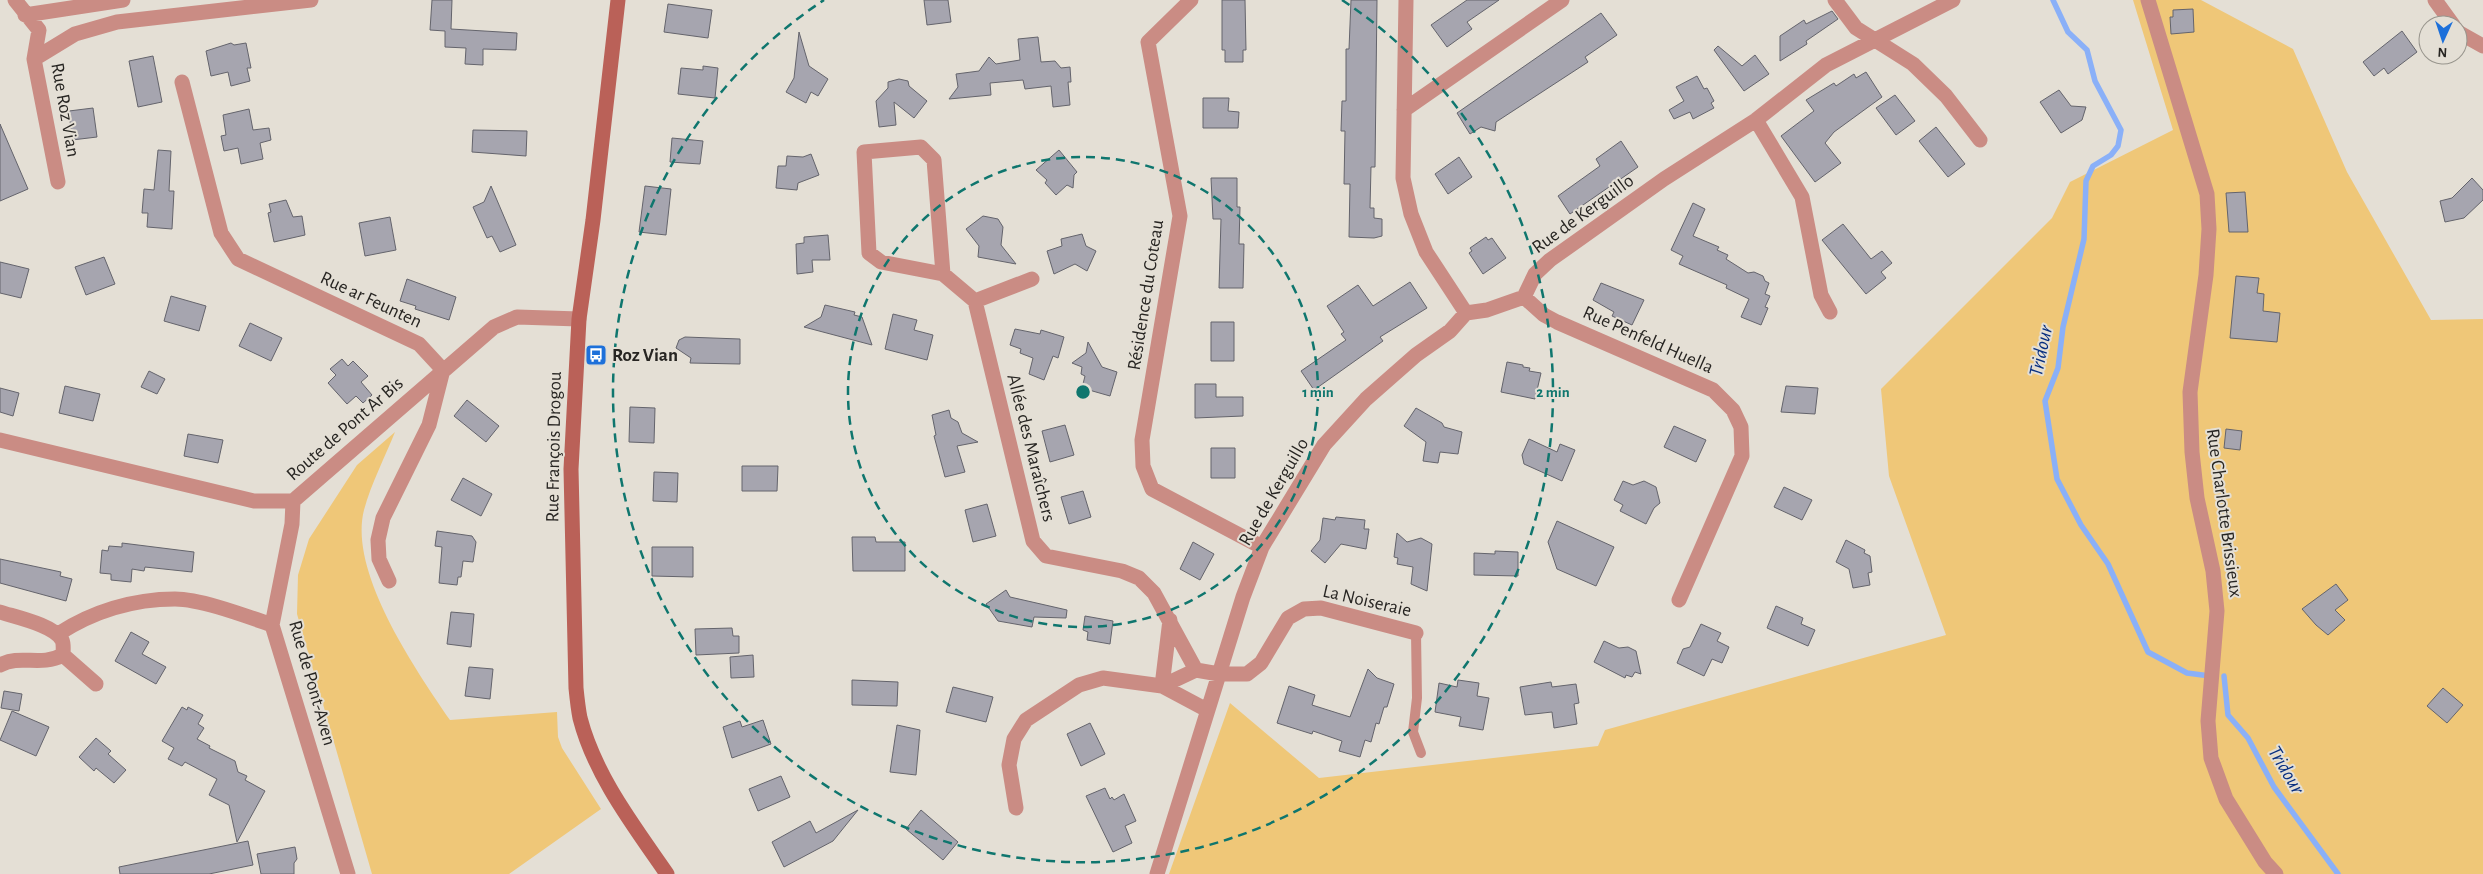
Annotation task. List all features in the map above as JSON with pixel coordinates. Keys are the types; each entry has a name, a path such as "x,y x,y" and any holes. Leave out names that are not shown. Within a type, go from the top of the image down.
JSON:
{"street":[{"path":"15,0 25,15 39,30 34,59"},
{"path":"25,15 123,0"},
{"name":"Rue François Drogou","path":"618,0 593,220 579,319 571,469 576,688 580,718 595,758 617,799 667,874"},
{"name":"Résidence du Coteau","path":"1190,0 1148,42 1180,216 1142,440 1143,466 1152,489 1262,547"},
{"path":"1406,0 1403,178 1411,214 1426,252 1466,313 1487,310 1524,297"},
{"path":"1404,110 1562,0"},
{"path":"1836,0 1856,28 1873,41 1913,64 1946,96 1980,140"},
{"name":"Rue de Kerguillo","path":"1524,297 1535,274 1550,260 1664,179 1756,120 1826,65 1953,0"},
{"name":"Rue Charlotte Brissieux","path":"2148,0 2208,194 2209,229 2206,275 2190,392 2192,452 2197,498 2212,571 2217,611 2208,721 2211,758 2226,799 2265,862 2276,874"},
{"path":"2435,0 2446,15"},
{"name":"Rue Roz Vian","path":"58,182 34,59 75,34 117,22 305,1"},
{"path":"2468,38 2483,46"},
{"name":"Rue ar Feunten","path":"182,82 221,233 238,259 419,344 443,370"},
{"path":"1756,120 1802,197 1821,295 1830,312"},
{"path":"943,274 934,160 921,147 864,152 869,252 880,262 943,274 975,301 1032,279"},
{"name":"Rue Penfeld Huella","path":"1524,297 1544,315 1557,322 1713,390 1733,410 1741,427 1742,456 1679,600"},
{"name":"Allée des Maraîchers","path":"975,301 1033,541 1046,556 1122,572 1139,578 1154,593 1196,670"},
{"name":"Rue de Kerguillo","path":"1157,874 1243,596 1262,547 1324,445 1366,399 1416,355 1450,331 1466,313"},
{"name":"Route de Pont Ar Bis","path":"0,440 254,501 293,500 494,327 517,317 579,319"},
{"path":"388,582 379,559 378,540 382,518 429,424 443,370"},
{"name":"Rue de Pont-Aven","path":"293,500 292,524 272,625 348,874"},
{"path":"58,634 82,619 135,602 176,598 223,609 272,625"},
{"name":"La Noiseraie","path":"1196,670 1219,674 1246,674 1261,663 1288,618 1304,609 1321,608 1416,633"},
{"path":"0,612 40,625 58,634 63,641 63,655 96,684"},
{"path":"1162,686 1170,620"},
{"path":"0,665 9,660 51,661 63,655"},
{"path":"1162,686 1196,670"},
{"path":"1016,808 1010,765 1014,739 1026,720 1079,685 1103,678 1162,686 1207,710"}],"lane":[{"name":"La Noiseraie","path":"1416,633 1417,698 1413,732 1421,753"}],"shaded area":[{"path":"2133,0 2201,0 2293,49 2347,172 2431,320 2483,319 2483,874 1169,874 1230,703 1319,778 1598,746 1605,730 1946,635 1889,476 1881,389 2052,218 2070,182 2173,130"},
{"path":"395,432 367,500 364,510 362,535 366,562 375,591 388,620 420,675 450,720 557,712 558,737 562,748 601,809 509,874 372,874 297,614 298,575 309,539 357,465"}],"building":[{"path":"432,0 452,0 451,29 517,33 516,50 483,49 483,65 465,64 466,48 445,47 445,31 430,30"},
{"path":"924,0 948,0 951,22 927,25"},
{"path":"1222,0 1245,0 1246,50 1243,50 1243,62 1225,62 1225,50 1222,50"},
{"path":"1351,0 1377,0 1375,167 1371,167 1370,208 1374,208 1374,218 1382,219 1382,236 1374,238 1349,237 1350,184 1344,184 1345,131 1341,131 1342,101 1346,101 1346,49 1349,49"},
{"path":"1467,0 1499,0 1467,22 1472,29 1447,47 1431,25"},
{"path":"668,4 712,10 708,38 664,32"},
{"path":"2193,9 2194,32 2171,34 2170,17 2173,17 2173,10"},
{"path":"1832,11 1838,19 1806,41 1807,44 1780,61 1780,36 1804,20 1806,24"},
{"path":"1601,13 1617,35 1585,57 1588,62 1496,122 1495,131 1481,127 1470,134 1457,113"},
{"path":"2402,31 2417,52 2388,74 2384,68 2374,76 2363,62"},
{"path":"799,32 809,66 828,79 818,96 811,92 806,103 786,92 794,78"},
{"path":"1038,37 1041,62 1055,61 1061,68 1070,67 1071,82 1068,82 1070,105 1053,107 1051,86 1025,89 1023,80 990,83 991,95 949,99 958,87 956,74 979,71 989,57 996,64 1020,60 1018,39"},
{"path":"231,43 234,45 246,43 251,68 247,68 250,81 231,86 228,72 211,76 206,51"},
{"path":"1718,46 1742,66 1755,55 1769,74 1744,91 1714,50"},
{"path":"153,56 162,102 138,107 129,61"},
{"path":"703,66 718,68 715,98 678,94 681,68 703,70"},
{"path":"1866,72 1882,97 1834,132 1825,143 1841,163 1815,182 1781,136 1814,111 1806,100 1834,83 1836,86 1854,74 1856,78"},
{"path":"1697,76 1704,89 1707,88 1714,101 1711,103 1714,108 1693,119 1690,112 1674,119 1669,110 1684,101 1676,87"},
{"path":"899,79 908,81 909,86 927,101 914,118 894,102 896,125 879,127 876,101 888,88 888,82"},
{"path":"2059,90 2071,106 2086,107 2082,120 2061,133 2040,102"},
{"path":"1895,95 1915,121 1896,135 1876,108"},
{"path":"1203,98 1229,98 1228,111 1239,112 1238,128 1203,128"},
{"path":"93,108 97,137 72,140 69,111"},
{"path":"249,109 253,130 269,128 271,140 260,143 263,159 241,164 238,148 224,151 221,136 226,135 223,115"},
{"path":"0,124 28,189 0,201"},
{"path":"1936,127 1965,164 1948,177 1919,141"},
{"path":"473,130 527,131 526,156 472,152"},
{"path":"672,138 703,141 700,164 670,162"},
{"path":"1621,141 1638,167 1570,214 1558,196 1600,166 1596,159"},
{"path":"158,150 171,151 169,191 174,191 172,229 147,227 148,213 142,213 144,189 154,190"},
{"path":"1059,150 1077,172 1074,175 1073,188 1067,185 1056,195 1045,183 1047,180 1036,170"},
{"path":"811,154 819,175 798,183 797,190 776,188 778,166 786,166 787,156 803,157"},
{"path":"1459,157 1472,177 1448,194 1435,174"},
{"path":"1211,178 1237,178 1237,207 1240,207 1239,244 1244,244 1243,288 1219,288 1221,219 1213,219"},
{"path":"2472,178 2483,190 2483,200 2464,218 2445,222 2440,201 2452,198"},
{"path":"491,186 516,245 500,252 492,236 487,238 473,207 484,202"},
{"path":"645,186 671,189 666,235 639,232"},
{"path":"2245,192 2248,232 2229,232 2226,193"},
{"path":"286,200 293,217 302,216 305,235 274,242 268,213 271,212 269,204"},
{"path":"1693,203 1705,209 1693,236 1719,247 1717,250 1728,255 1726,259 1748,273 1754,272 1763,276 1765,281 1769,283 1765,294 1770,296 1765,307 1768,308 1761,325 1741,317 1749,299 1726,288 1727,285 1679,264 1683,256 1671,250"},
{"path":"983,216 998,219 1003,227 1001,245 1016,264 978,257 979,246 966,229"},
{"path":"390,217 396,250 365,256 359,223"},
{"path":"1843,224 1871,259 1882,251 1892,263 1881,272 1886,278 1866,294 1822,240"},
{"path":"1082,234 1086,246 1096,251 1087,271 1075,264 1054,274 1047,251 1062,246 1061,239"},
{"path":"828,235 830,260 812,260 813,272 797,274 796,244 804,243 804,237"},
{"path":"1486,237 1488,240 1492,238 1506,258 1483,274 1469,253 1472,251 1470,248"},
{"path":"104,257 115,284 86,295 75,267"},
{"path":"0,262 29,269 21,298 0,293"},
{"path":"2236,276 2259,278 2257,293 2264,294 2263,311 2280,313 2277,342 2230,338"},
{"path":"407,279 456,297 449,320 415,309 416,306 400,301"},
{"path":"1410,282 1427,308 1380,337 1383,341 1314,390 1301,371 1346,340 1341,334 1344,332 1327,306 1358,285 1373,306"},
{"path":"1601,283 1644,300 1632,325 1612,316 1614,312 1593,300"},
{"path":"171,296 206,306 199,331 164,321"},
{"path":"825,305 855,312 854,315 862,317 872,345 804,327 821,317"},
{"path":"893,314 917,320 914,330 933,335 927,360 885,349"},
{"path":"1211,322 1234,322 1234,361 1211,361"},
{"path":"250,323 282,338 271,361 239,346"},
{"path":"1015,329 1040,334 1041,330 1064,337 1058,358 1053,356 1044,380 1029,374 1033,358 1020,353 1021,349 1010,345"},
{"path":"685,337 740,339 740,364 690,363 691,358 676,348 679,340"},
{"path":"1088,342 1102,367 1117,372 1110,396 1082,388 1085,376 1081,374 1082,367 1072,363 1086,353"},
{"path":"342,359 348,366 353,361 368,376 361,382 372,395 363,403 356,396 347,404 328,383 336,375 330,369"},
{"path":"1507,362 1523,365 1523,367 1530,368 1529,371 1541,373 1535,399 1501,392"},
{"path":"149,371 165,379 157,394 141,387"},
{"path":"1195,384 1216,384 1216,397 1243,397 1243,416 1195,418"},
{"path":"65,386 100,394 93,421 59,413"},
{"path":"1786,386 1818,388 1815,414 1781,412"},
{"path":"0,388 19,393 13,416 0,412"},
{"path":"467,400 499,426 486,442 454,416"},
{"path":"630,407 655,408 654,443 629,442"},
{"path":"1416,408 1442,423 1444,427 1462,432 1458,454 1440,452 1438,463 1423,461 1426,442 1404,426"},
{"path":"949,410 951,418 958,422 962,433 978,442 957,446 965,472 945,477 934,436 936,435 932,415"},
{"path":"1065,425 1074,455 1050,462 1042,431"},
{"path":"1674,426 1706,440 1696,462 1664,447"},
{"path":"2226,429 2242,431 2240,450 2224,448"},
{"path":"188,434 223,440 218,463 184,456"},
{"path":"1529,439 1557,452 1560,444 1575,450 1562,481 1524,464 1522,455"},
{"path":"1211,448 1235,448 1235,478 1211,478"},
{"path":"742,466 778,466 777,491 742,491"},
{"path":"654,472 678,473 677,502 653,501"},
{"path":"463,478 492,494 481,516 451,500"},
{"path":"1623,481 1633,485 1644,481 1656,487 1660,503 1654,508 1646,524 1620,511 1623,505 1614,500"},
{"path":"1784,487 1812,500 1802,520 1774,507"},
{"path":"1083,491 1091,517 1069,524 1061,497"},
{"path":"987,504 996,536 973,542 965,510"},
{"path":"1336,517 1365,520 1364,529 1369,529 1366,549 1341,544 1325,563 1311,551 1320,540 1323,518 1335,520"},
{"path":"1557,521 1614,547 1596,586 1557,569 1548,542"},
{"path":"437,531 472,536 476,542 473,562 463,561 461,577 458,577 457,585 439,583 442,547 435,546"},
{"path":"1397,533 1407,542 1421,538 1432,544 1427,591 1411,584 1413,567 1397,564 1398,558 1394,557"},
{"path":"852,537 875,537 876,542 905,542 905,571 853,571"},
{"path":"1846,540 1865,550 1864,553 1870,556 1872,572 1868,573 1870,585 1853,588 1849,569 1836,562"},
{"path":"1193,542 1214,554 1200,580 1180,569"},
{"path":"122,543 194,552 192,572 145,567 144,571 132,569 131,582 111,580 111,574 100,573 102,550 108,551 109,546 122,547"},
{"path":"652,547 693,547 693,577 652,576"},
{"path":"1495,551 1518,552 1518,576 1474,575 1474,553 1495,554"},
{"path":"0,559 61,572 60,576 72,579 66,601 0,583"},
{"path":"2336,584 2348,600 2335,610 2345,620 2328,635 2302,609"},
{"path":"1006,590 1010,597 1067,610 1066,618 1034,617 1032,627 998,621 986,604"},
{"path":"1776,606 1803,618 1801,624 1815,630 1808,646 1767,628"},
{"path":"451,612 474,614 471,647 447,644"},
{"path":"1085,616 1113,621 1110,644 1087,640 1088,632 1083,630"},
{"path":"1701,624 1721,633 1717,641 1729,647 1722,663 1712,659 1704,676 1677,663 1683,649 1690,647"},
{"path":"732,628 733,636 739,636 739,653 696,655 695,629"},
{"path":"131,632 149,642 142,654 166,667 156,684 115,661"},
{"path":"1604,641 1619,648 1628,647 1636,651 1641,674 1635,672 1632,677 1626,675 1625,678 1594,662"},
{"path":"753,655 754,677 731,678 730,657"},
{"path":"469,667 493,669 490,699 465,696"},
{"path":"1368,669 1377,678 1394,684 1387,707 1384,707 1379,724 1376,723 1371,742 1365,740 1360,757 1339,751 1342,741 1313,731 1312,734 1277,723 1289,686 1315,695 1312,705 1350,717"},
{"path":"852,680 898,682 897,706 852,705"},
{"path":"1458,680 1479,683 1477,696 1489,698 1483,730 1459,726 1461,717 1435,712 1439,683 1457,687"},
{"path":"1551,682 1552,687 1576,684 1579,703 1574,704 1577,724 1554,728 1552,712 1525,715 1520,687"},
{"path":"953,687 993,697 986,722 946,712"},
{"path":"2443,688 2463,705 2447,723 2427,706"},
{"path":"4,691 22,694 19,711 1,708"},
{"path":"182,707 187,710 188,707 203,715 198,724 204,728 197,739 210,746 209,748 235,761 238,772 247,776 245,780 265,791 237,842 229,805 209,795 217,779 185,762 182,766 168,759 174,748 162,741"},
{"path":"12,711 49,727 36,756 0,740"},
{"path":"763,720 771,744 732,758 723,727 740,721 742,727"},
{"path":"1090,723 1105,754 1081,766 1067,734"},
{"path":"897,725 920,730 916,775 890,772"},
{"path":"96,738 111,751 108,754 126,770 114,783 96,768 94,771 79,757"},
{"path":"781,776 790,797 758,811 749,789"},
{"path":"1105,788 1110,799 1112,797 1114,800 1124,794 1136,821 1125,826 1132,843 1113,852 1086,796"},
{"path":"858,810 833,841 784,867 772,842 810,821 816,833"},
{"path":"921,810 958,842 943,860 906,829"},
{"path":"248,841 253,865 209,874 120,874 119,867"},
{"path":"295,847 297,859 294,863 294,874 261,874 257,854"}],"waterway":[{"name":"Tridour","path":"2053,0 2068,32 2087,50 2095,81 2121,130 2118,146 2111,155 2093,166 2086,181 2084,239 2063,327 2058,368 2045,401 2057,479 2081,525 2108,564 2148,652 2187,673 2210,676"},
{"name":"Tridour","path":"2224,676 2228,715 2248,738 2274,787 2338,874"}],"place":[{"name":"Roz Vian","path":"596,355"}]}
